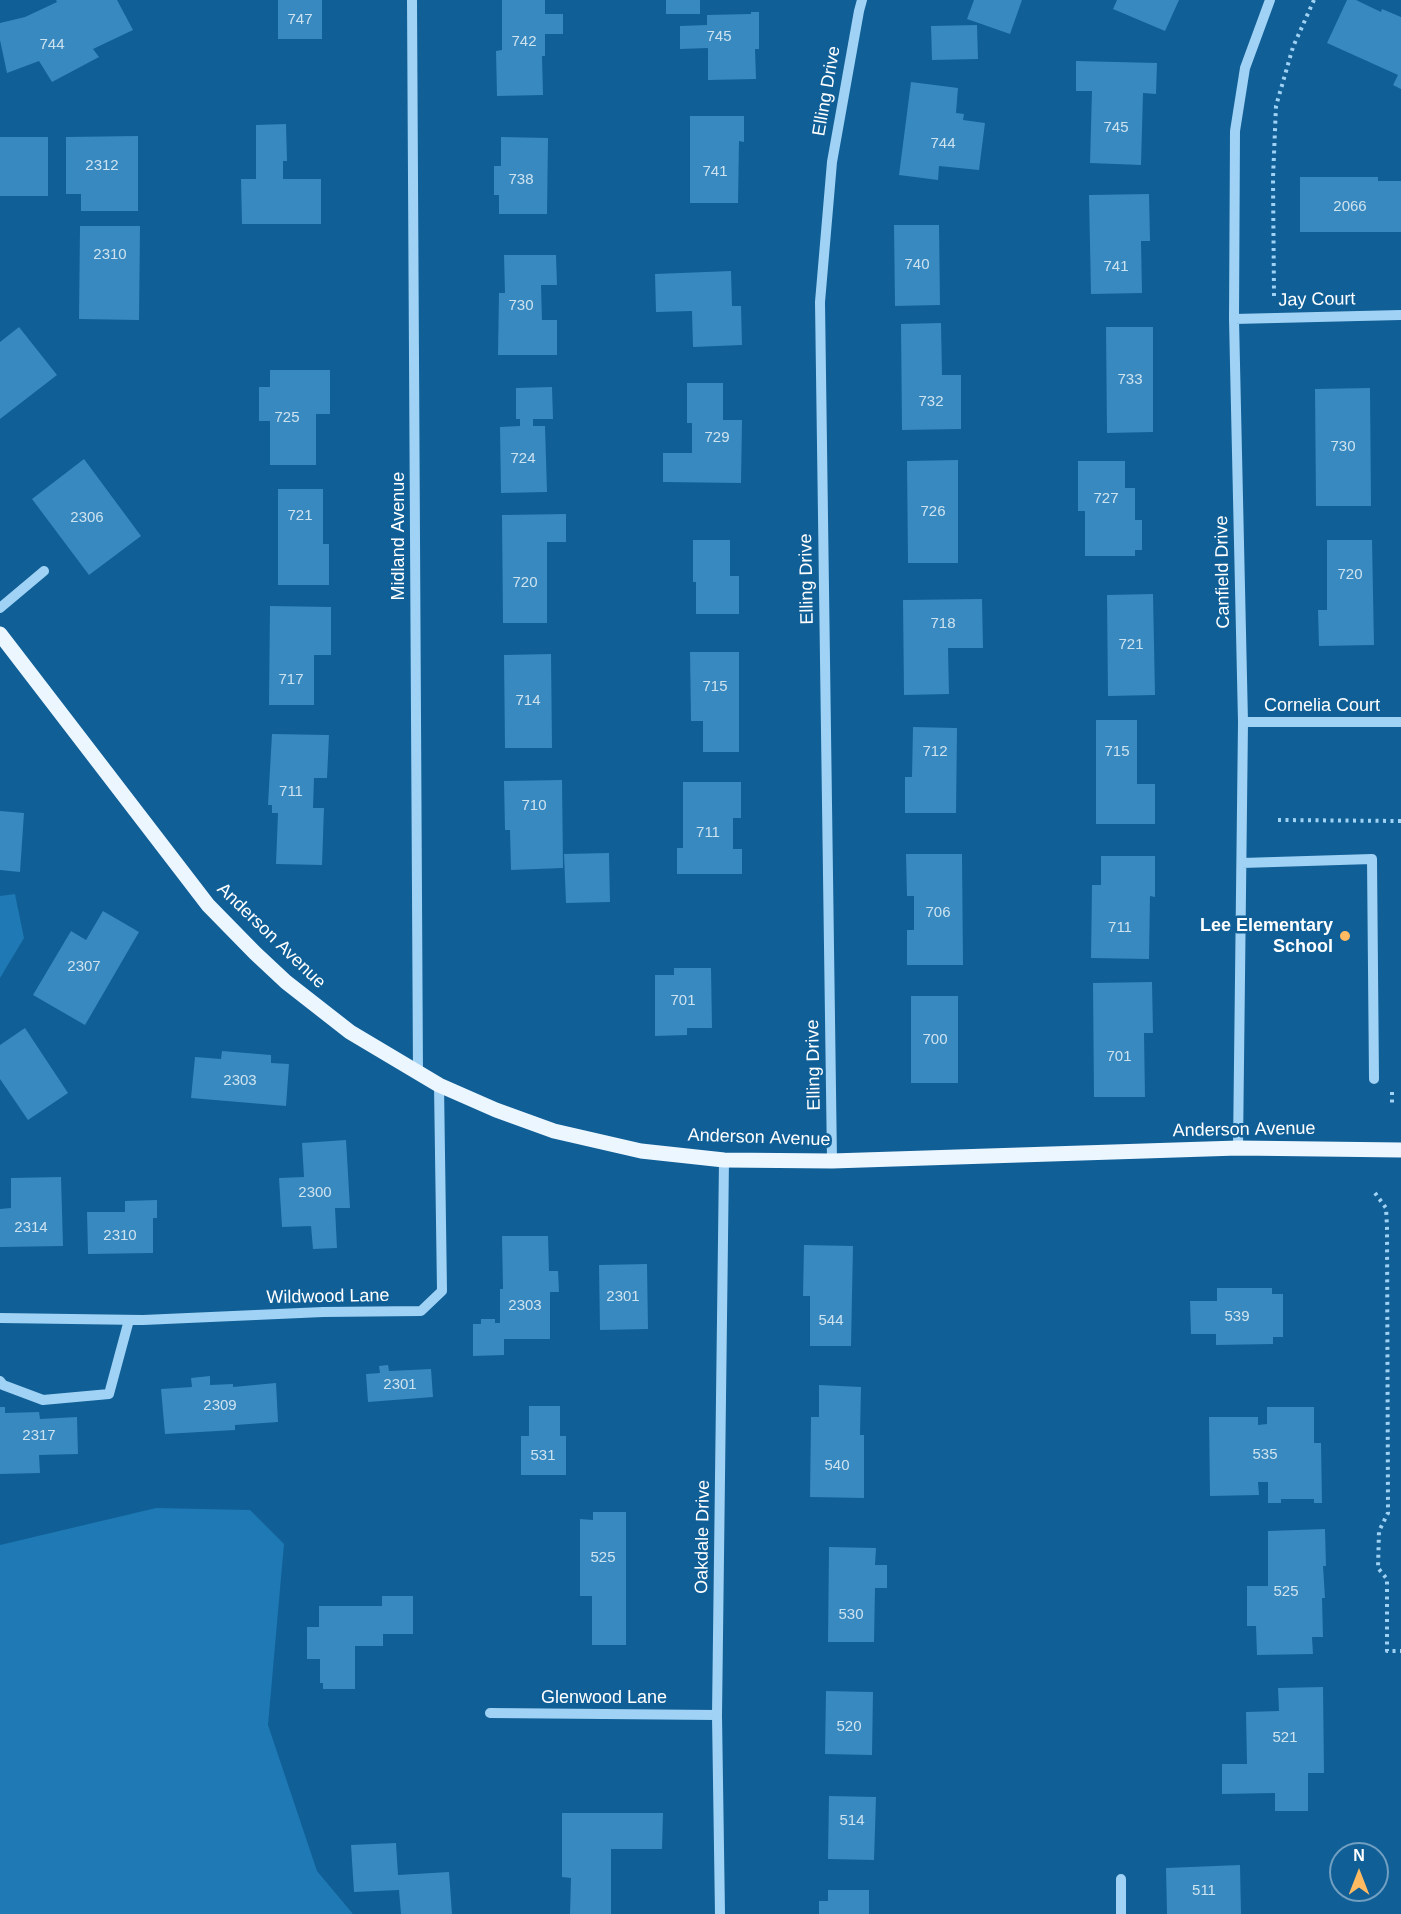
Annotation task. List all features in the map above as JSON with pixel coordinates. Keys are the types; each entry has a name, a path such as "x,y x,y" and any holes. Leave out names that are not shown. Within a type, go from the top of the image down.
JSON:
{"main road":[{"name":"Anderson Avenue","path":"0,634 208,905 286,982 350,1032 440,1085 496,1110 554,1131 641,1151 724,1160 832,1161 1238,1148 1401,1150"}],"street":[{"name":"Midland Avenue","path":"412,0 418,1073"},
{"name":"Elling Drive","path":"832,1161 820,302 832,162 858,11 862,0"},
{"name":"Canfield Drive","path":"1238,1148 1243,722 1234,319 1235,131 1245,68 1270,0"},
{"name":"Jay Court","path":"1234,319 1401,315"},
{"path":"0,608 44,571"},
{"name":"Cornelia Court","path":"1243,722 1401,722"},
{"path":"1242,862 1372,859 1374,1079"},
{"name":"Wildwood Lane","path":"0,1317 129,1320 323,1312 421,1311 442,1291 440,1085"},
{"name":"Oakdale Drive","path":"720,1914 717,1715 724,1160"},
{"path":"0,1381 3,1385 43,1401 109,1394 129,1320"},
{"name":"Glenwood Lane","path":"490,1713 717,1715"},
{"path":"1121,1879 1121,1914"}],"path":[{"path":"1274,318 1273,178 1276,106 1293,47 1314,0"},
{"path":"1278,820 1401,821"},
{"path":"1375,1192 1386,1208 1387,1226 1388,1513 1379,1531 1378,1568 1387,1579 1387,1651 1401,1651"}],"shaded area":[{"path":"15,894 24,938 0,978 0,896"},
{"path":"156,1508 250,1510 284,1544 268,1725 317,1871 353,1914 0,1914 0,1545"}],"building":[{"path":"56,0 117,0 133,30 93,49 99,57 52,82 39,61 7,73 0,40 0,23 25,17 57,2"},
{"path":"278,0 322,0 322,39 278,39"},
{"path":"502,0 545,0 545,14 563,14 563,34 545,34 545,56 542,56 543,95 497,96 496,51 502,50"},
{"path":"666,0 700,0 700,14 666,14"},
{"path":"974,0 1022,0 1010,34 967,19"},
{"path":"1117,0 1179,0 1165,31 1113,9"},
{"path":"1347,0 1356,0 1381,12 1382,9 1401,17 1401,89 1393,85 1398,75 1327,43"},
{"path":"751,12 759,12 759,49 755,49 756,79 708,80 708,48 680,49 680,26 707,25 707,15 751,14"},
{"path":"977,25 978,59 932,60 931,26"},
{"path":"1076,61 1157,63 1156,94 1143,93 1141,165 1090,163 1092,91 1076,91"},
{"path":"911,82 958,88 956,113 964,114 963,120 985,123 979,170 939,166 938,180 899,175"},
{"path":"690,116 744,116 744,142 739,141 738,203 690,203"},
{"path":"286,124 287,161 283,161 283,179 321,179 321,224 242,224 241,179 256,179 256,125"},
{"path":"138,136 138,211 81,211 81,194 66,194 66,137"},
{"path":"0,137 48,137 48,196 0,196"},
{"path":"501,137 548,138 547,214 499,214 499,195 494,195 494,166 501,166"},
{"path":"1300,177 1378,177 1378,181 1401,181 1401,232 1300,232"},
{"path":"1149,194 1150,241 1141,241 1142,293 1091,294 1089,195"},
{"path":"894,225 939,225 940,305 895,306"},
{"path":"80,226 140,226 139,320 79,319"},
{"path":"504,255 556,255 557,285 541,285 542,320 557,320 557,355 498,355 499,293 505,293"},
{"path":"731,271 732,306 741,306 742,345 693,347 692,311 656,312 655,274"},
{"path":"941,323 942,375 961,375 961,429 902,430 901,324"},
{"path":"19,327 57,375 0,419 0,342"},
{"path":"1106,327 1153,327 1153,432 1107,433"},
{"path":"270,370 330,370 330,414 316,414 316,465 270,465 270,421 259,421 259,387 270,387"},
{"path":"687,383 723,383 723,420 742,420 741,483 663,482 663,453 692,453 692,423 687,423"},
{"path":"552,387 553,419 533,419 533,426 545,426 547,492 501,493 500,427 520,426 520,419 516,419 516,388"},
{"path":"1370,388 1371,506 1316,506 1315,389"},
{"path":"84,459 141,536 89,575 32,499"},
{"path":"958,460 958,563 908,563 907,461"},
{"path":"1078,461 1125,461 1125,488 1135,488 1135,520 1142,520 1142,550 1135,550 1135,556 1085,556 1085,511 1078,511"},
{"path":"278,489 323,489 323,544 329,544 329,585 278,585"},
{"path":"566,514 566,542 547,542 547,623 503,623 502,515"},
{"path":"693,540 730,540 730,576 739,576 739,614 696,614"},
{"path":"1327,540 1372,540 1374,645 1319,646 1318,610 1327,610"},
{"path":"1153,594 1155,695 1108,696 1107,595"},
{"path":"982,599 983,648 948,648 949,694 904,695 903,600"},
{"path":"270,606 331,607 331,655 314,655 314,705 269,705"},
{"path":"690,652 739,652 739,752 703,752 703,721 691,721"},
{"path":"551,654 552,748 505,748 504,655"},
{"path":"1096,720 1137,720 1137,784 1155,784 1155,824 1096,824"},
{"path":"913,727 957,728 956,813 905,813 905,777 912,777"},
{"path":"272,734 329,735 327,778 314,778 313,808 324,808 322,865 276,864 278,813 272,813 272,805 268,805"},
{"path":"562,780 563,868 511,870 510,830 505,830 504,781"},
{"path":"683,782 741,782 741,818 733,818 733,849 742,849 742,874 677,874 677,848 683,848"},
{"path":"0,811 24,813 20,872 0,870"},
{"path":"609,853 610,902 566,903 564,854"},
{"path":"906,854 962,854 963,965 907,965 907,930 914,930 914,896 907,896"},
{"path":"1101,856 1155,856 1155,897 1150,896 1149,959 1091,958 1092,885 1101,885"},
{"path":"103,911 139,932 85,1025 33,995 71,931 86,940"},
{"path":"674,968 711,968 712,1028 687,1028 687,1035 655,1036 655,975 674,975"},
{"path":"1152,982 1153,1033 1144,1033 1145,1097 1094,1097 1093,983"},
{"path":"911,996 958,996 958,1083 911,1083"},
{"path":"25,1028 68,1093 28,1120 0,1079 0,1045"},
{"path":"222,1051 271,1055 271,1063 289,1064 286,1106 191,1098 195,1057 221,1059"},
{"path":"346,1140 350,1208 335,1208 337,1248 313,1249 311,1226 282,1227 279,1178 304,1177 302,1143"},
{"path":"61,1177 63,1246 0,1247 0,1209 11,1208 11,1178"},
{"path":"157,1200 157,1218 153,1218 153,1253 88,1254 87,1212 125,1212 125,1201"},
{"path":"502,1236 548,1236 549,1271 558,1271 559,1292 550,1292 550,1339 504,1339 504,1355 473,1356 473,1324 481,1324 481,1319 495,1319 495,1323 500,1323 500,1289 503,1289"},
{"path":"804,1245 853,1246 851,1346 810,1346 810,1296 803,1296"},
{"path":"647,1264 648,1329 600,1330 599,1265"},
{"path":"1217,1288 1272,1288 1272,1294 1283,1294 1283,1337 1273,1337 1273,1344 1216,1345 1216,1334 1191,1334 1190,1301 1217,1301"},
{"path":"388,1365 389,1371 431,1369 433,1397 368,1402 366,1374 380,1373 379,1366"},
{"path":"210,1376 210,1385 233,1384 233,1387 276,1383 278,1422 235,1425 235,1430 165,1434 161,1389 192,1387 191,1378"},
{"path":"819,1385 861,1387 860,1435 864,1435 864,1498 810,1497 811,1417 819,1417"},
{"path":"529,1406 560,1406 560,1436 566,1436 566,1475 521,1475 521,1436 529,1436"},
{"path":"0,1407 5,1407 5,1413 39,1412 40,1419 77,1417 78,1454 39,1455 40,1473 0,1474"},
{"path":"1267,1407 1314,1407 1314,1443 1321,1443 1322,1503 1314,1503 1314,1499 1281,1499 1281,1503 1268,1503 1268,1482 1258,1482 1259,1495 1210,1496 1209,1417 1258,1417 1258,1425 1267,1424"},
{"path":"593,1512 626,1512 626,1645 592,1645 592,1596 580,1596 580,1519 593,1520"},
{"path":"1325,1529 1323,1637 1312,1637 1313,1654 1257,1655 1256,1626 1247,1626 1247,1586 1268,1586 1268,1531"},
{"path":"829,1547 876,1548 875,1565 887,1565 887,1588 875,1588 874,1642 828,1642"},
{"path":"382,1596 413,1596 413,1634 383,1634 383,1646 355,1646 355,1689 323,1689 323,1683 320,1683 320,1659 307,1659 307,1627 319,1627 319,1606 382,1606"},
{"path":"1323,1687 1324,1773 1308,1773 1308,1811 1275,1811 1275,1793 1222,1794 1222,1764 1247,1764 1246,1712 1279,1711 1278,1688"},
{"path":"826,1691 873,1692 872,1755 825,1754"},
{"path":"829,1796 876,1797 874,1860 828,1859"},
{"path":"562,1813 663,1813 662,1849 611,1849 611,1914 570,1914 571,1878 562,1877"},
{"path":"396,1843 398,1875 449,1872 452,1914 401,1914 399,1890 354,1892 351,1845"},
{"path":"1240,1865 1241,1914 1167,1914 1166,1868"},
{"path":"828,1890 869,1890 869,1914 819,1914 819,1901 828,1901"}],"place":[{"name":"Lee Elementary School","path":"1345,936"}]}
